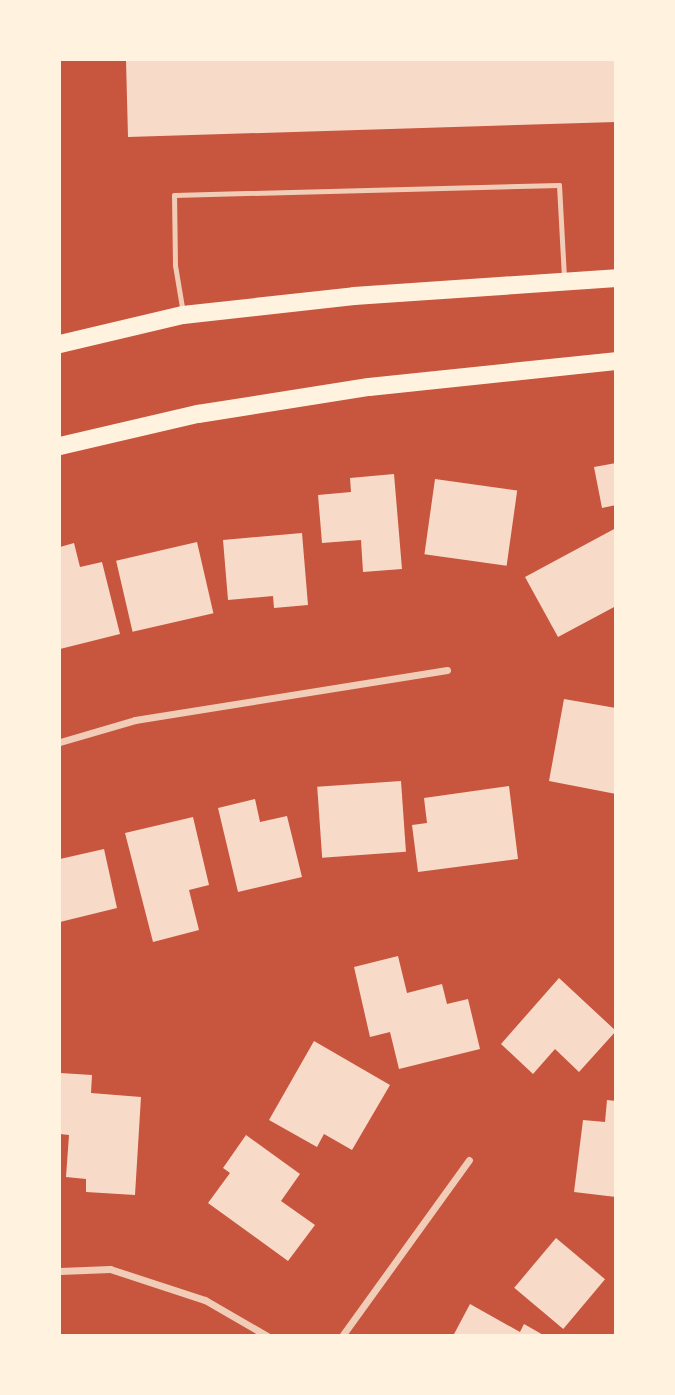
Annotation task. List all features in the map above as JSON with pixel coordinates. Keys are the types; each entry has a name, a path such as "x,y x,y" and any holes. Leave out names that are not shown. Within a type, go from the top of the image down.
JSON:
{"main road":[{"path":"60,344 183,315 564,280 615,278"},
{"path":"60,446 198,414 369,387 615,361"}],"street":[{"path":"60,742 135,720 447,670"},
{"path":"342,1335 469,1160"},
{"path":"60,1271 110,1269 205,1300 267,1335"}],"lane":[{"path":"183,315 175,265 174,195 559,185 564,280"}],"building":[{"path":"126,60 616,60 616,122 128,137"},
{"path":"616,463 616,505 602,508 594,467"},
{"path":"394,474 402,569 363,572 361,540 322,543 318,495 351,492 350,478"},
{"path":"435,479 517,491 507,566 424,554"},
{"path":"616,528 616,606 558,637 525,577"},
{"path":"302,533 308,605 274,608 273,596 228,600 223,540"},
{"path":"197,542 213,613 133,632 116,561"},
{"path":"74,543 80,567 102,562 120,634 60,649 60,547"},
{"path":"564,699 616,708 616,794 549,781"},
{"path":"401,781 406,852 322,858 317,787"},
{"path":"509,786 518,859 418,872 412,825 427,823 424,798"},
{"path":"255,799 260,822 287,816 302,877 238,892 218,808"},
{"path":"193,817 209,885 189,890 199,930 153,942 125,833"},
{"path":"104,849 117,908 60,922 60,859"},
{"path":"398,956 407,993 442,984 447,1004 468,999 480,1049 399,1069 390,1032 370,1037 354,967"},
{"path":"559,978 616,1031 579,1072 555,1049 533,1074 501,1044"},
{"path":"314,1041 390,1085 352,1150 324,1134 317,1147 269,1120"},
{"path":"60,1073 92,1075 91,1093 141,1097 135,1195 86,1192 86,1179 66,1177 69,1135 60,1134"},
{"path":"607,1100 616,1101 616,1197 574,1192 583,1120 605,1122"},
{"path":"246,1135 300,1174 281,1201 315,1225 288,1261 208,1203 230,1173 223,1168"},
{"path":"556,1238 605,1279 563,1329 514,1288"},
{"path":"470,1304 520,1332 524,1324 545,1336 453,1336"}]}
